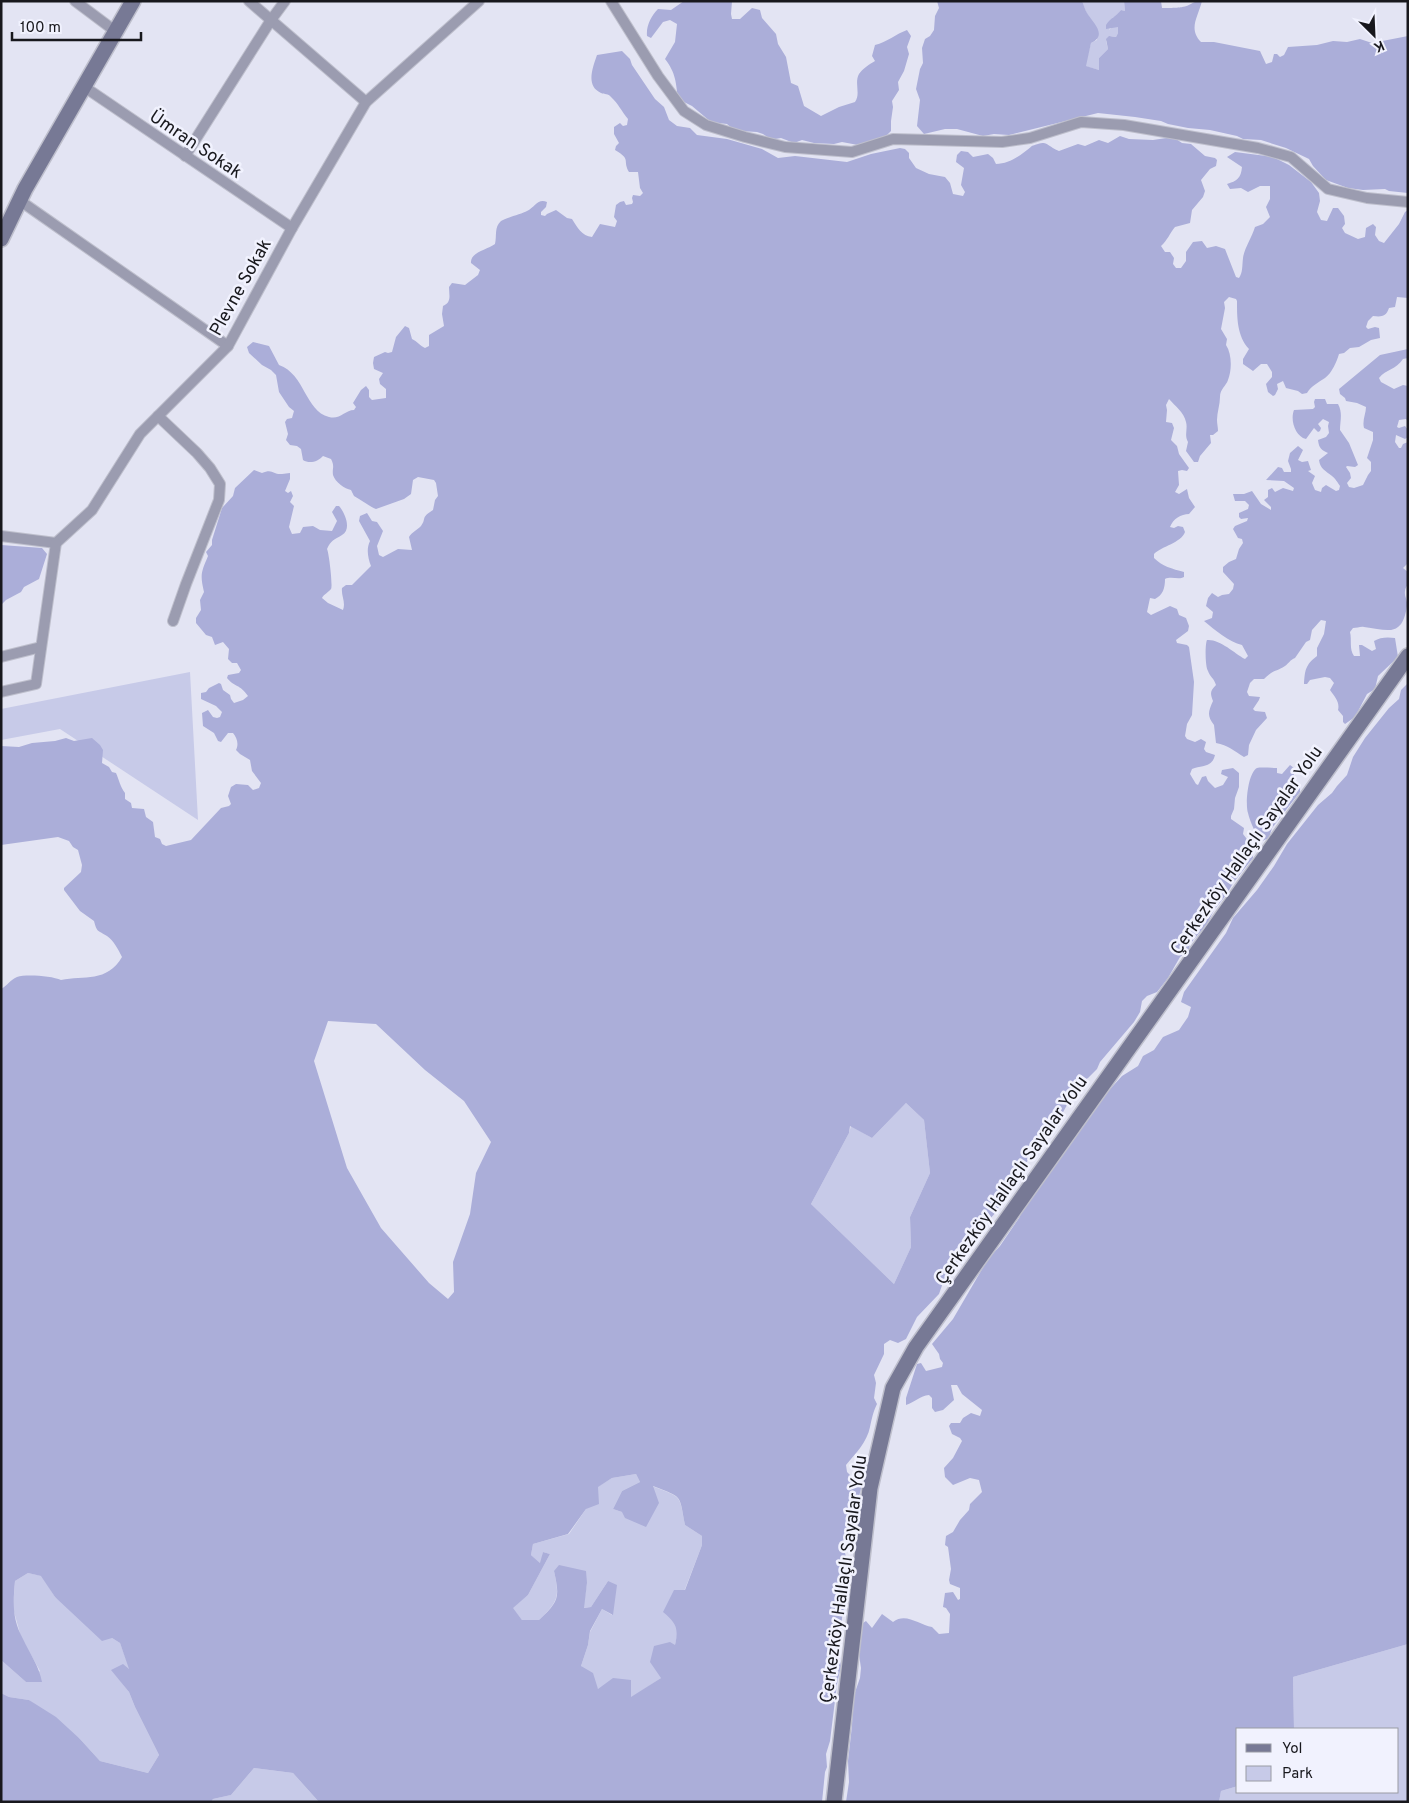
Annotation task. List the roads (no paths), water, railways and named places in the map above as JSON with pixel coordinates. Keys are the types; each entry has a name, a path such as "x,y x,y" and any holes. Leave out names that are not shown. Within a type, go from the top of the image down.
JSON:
{"main road":[{"path":"1,239 19,200 133,1"},
{"name":"Çerkezköy Hallaçlı Sayalar Yolu","path":"834,1802 870,1488 892,1388 901,1370 1408,656"}],"street":[{"path":"75,1 115,31"},
{"path":"249,1 366,102"},
{"path":"185,156 285,1"},
{"name":"Plevne Sokak","path":"56,543 92,510 140,434 228,346 292,228 366,102 479,1"},
{"path":"611,1 658,76 684,111 706,124 745,137 786,147 852,152 893,140 1002,142 1030,138 1081,122 1124,125 1258,148 1291,158 1328,189 1367,198 1408,202"},
{"name":"Ümran Sokak","path":"83,86 292,228"},
{"path":"19,200 228,346"},
{"path":"158,416 197,453 210,468 220,484 219,500 173,621"},
{"path":"1,536 56,543 36,684 1,692"},
{"path":"1,657 41,647"}]}
